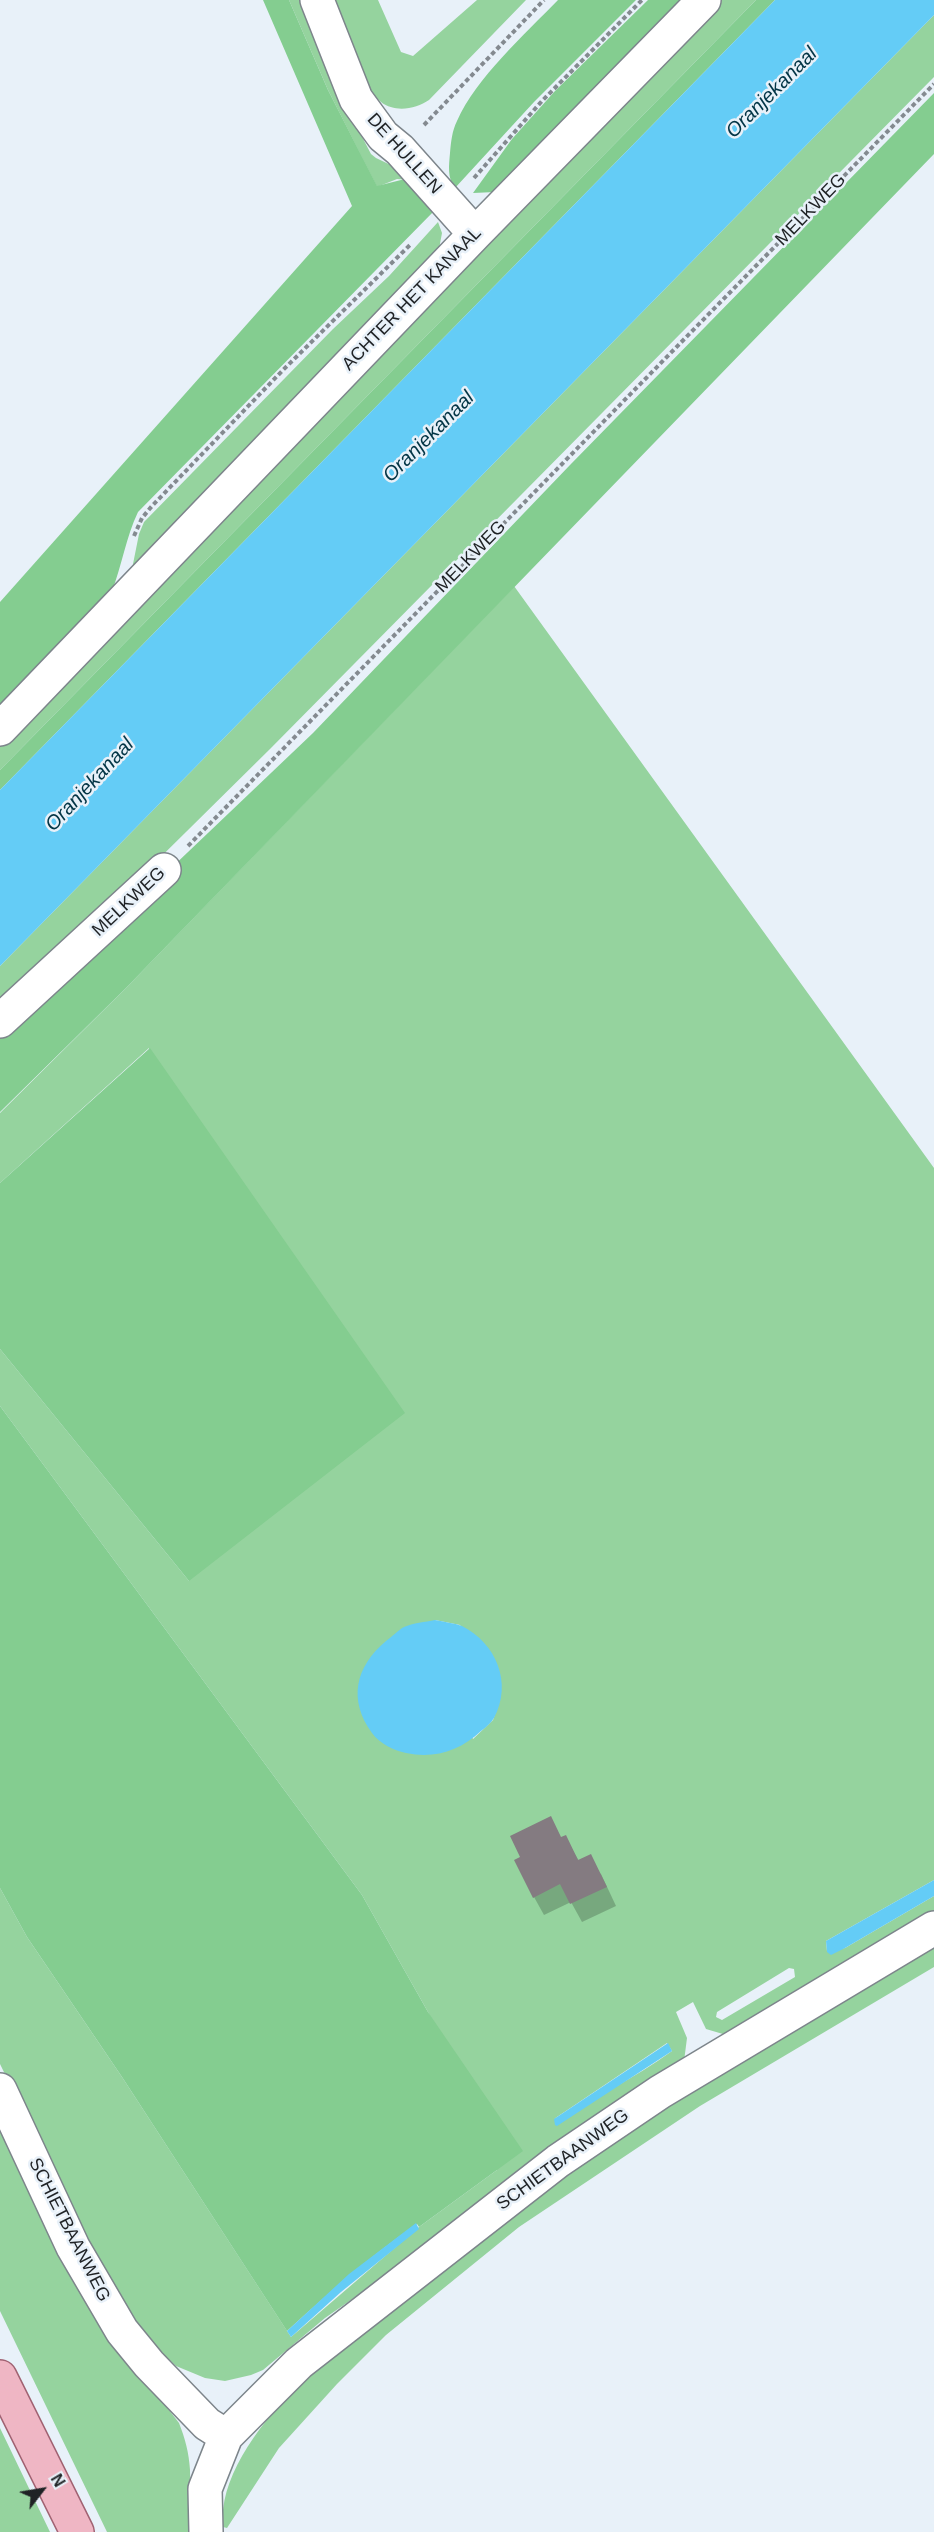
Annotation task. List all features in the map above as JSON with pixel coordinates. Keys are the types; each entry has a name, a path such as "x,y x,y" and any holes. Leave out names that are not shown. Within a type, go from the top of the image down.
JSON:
{"main road":[{"path":"0,2377 77,2532"}],"street":[{"name":"DE HULLEN","path":"317,0 356,99 383,136 400,150 475,234"},
{"name":"ACHTER HET KANAAL","path":"0,729 475,234 704,0"},
{"name":"MELKWEG","path":"0,1021 164,870"},
{"name":"SCHIETBAANWEG","path":"206,2532 205,2489 226,2436 299,2363 558,2161 660,2092 934,1928"},
{"name":"SCHIETBAANWEG","path":"0,2090 73,2247 122,2331 149,2364 207,2424 226,2436"}],"path":[{"path":"400,150 544,0"},
{"name":"ACHTER HET KANAAL","path":"132,541 142,518 152,506 283,370 450,206 528,116 642,0"},
{"name":"MELKWEG","path":"164,870 934,84"}],"green space":[{"path":"263,0 289,0 328,90 377,186 405,179 435,210 138,512 112,591 0,711 0,602 352,206"},
{"path":"289,0 303,0 334,83 371,154 397,168 409,180 397,179 377,187 328,90"},
{"path":"328,0 378,0 401,52 413,56 477,0 526,0 429,100 418,106 399,109 381,102 373,94 358,70"},
{"path":"558,0 636,0 534,102 455,188 449,171 451,145 455,125 465,105 502,57"},
{"path":"648,0 694,0 495,192 473,193 512,139 555,91"},
{"path":"718,0 756,0 0,770 0,742"},
{"path":"756,0 775,0 0,790 0,770"},
{"path":"934,15 934,77 270,749 104,913 0,1007 0,966"},
{"path":"934,93 934,154 126,988 0,1112 0,1031 313,733 570,465"},
{"path":"438,222 442,233 439,249 132,569 139,534 144,522 333,329 389,276"},
{"path":"514,586 934,1168 934,1880 826,1941 827,1951 845,1948 934,1896 934,1918 733,2037 706,2029 693,2002 676,2012 687,2038 683,2069 325,2318 263,2370 225,2381 205,2378 176,2366 148,2340 111,2289 0,2064 0,1888 27,1937 122,2077 291,2337 419,2227 497,2170 428,2012 362,1895 0,1406 0,1349 189,1581 149,1048 0,1183 0,1113 126,988","holes":["435,1620 460,1625 500,1700 493,1720 473,1739","789,1968 794,1969 795,1977 722,2020 716,2017 717,2012","667,2043 672,2051 629,2079 554,2119"]},
{"path":"150,1048 405,1413 189,1581 0,1349 0,1183"},
{"path":"0,1406 362,1895 428,2012 523,2151 419,2227 417,2224 383,2249 287,2331 122,2077 27,1937 0,1888"},
{"path":"934,1937 934,1967 700,2106 519,2227 386,2335 337,2384 279,2448 227,2528 223,2527 227,2492 242,2456 267,2420 298,2385 367,2322 514,2201"},
{"path":"0,2114 116,2341 179,2423 189,2464 189,2509 192,2532 107,2532 0,2311"},
{"path":"0,2428 50,2532 0,2532"}],"water":[{"name":"Oranjekanaal","path":"775,0 934,0 934,15 0,966 0,790"},
{"path":"435,1620 462,1626 484,1643 498,1665 502,1691 494,1718 473,1738 446,1752 416,1755 387,1746 372,1733 364,1721 360,1708 358,1684 367,1662 386,1641 404,1627"},
{"path":"934,1880 934,1896 845,1948 831,1955 827,1952 826,1941"},
{"path":"668,2043 672,2051 557,2126 555,2125 554,2119"},
{"path":"416,2223 419,2229 341,2292 291,2337 287,2331 349,2274"}],"building":[{"path":"551,1816 561,1837 566,1835 578,1860 591,1854 607,1887 570,1904 560,1884 533,1898 514,1860 520,1857 510,1836"}]}
